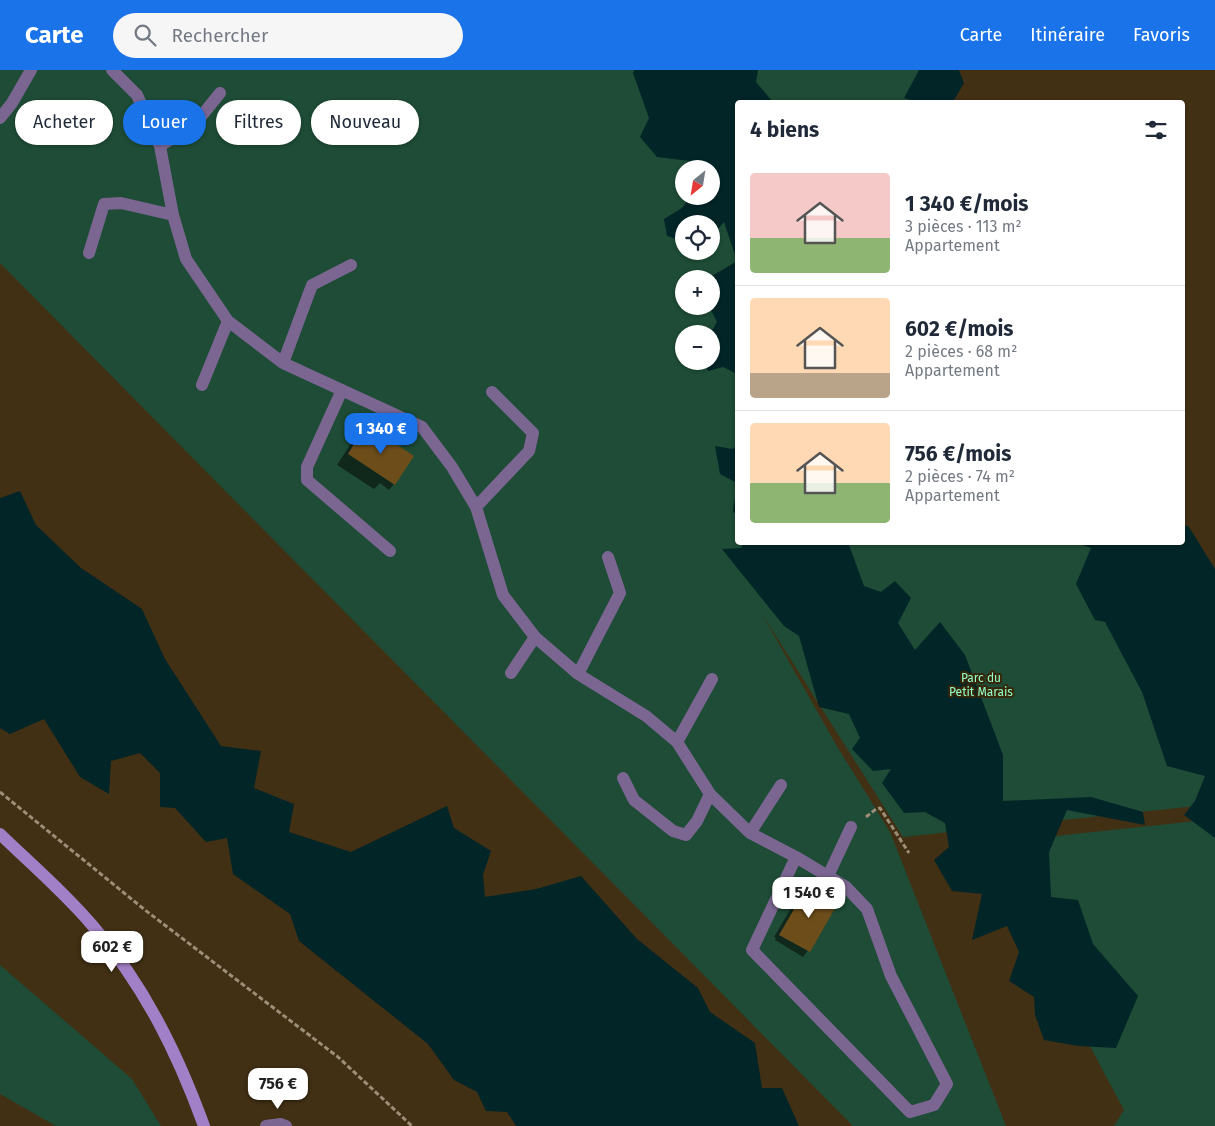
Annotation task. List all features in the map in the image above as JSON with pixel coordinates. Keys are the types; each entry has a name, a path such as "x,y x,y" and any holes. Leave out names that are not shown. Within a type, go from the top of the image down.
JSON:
{"street":[{"path":"0,118 12,103 31,70"},
{"path":"112,70 137,95 160,146 173,215 186,259 228,321 283,363 422,427 452,467 476,508 503,596 535,637 578,674 646,716 677,742 710,794 750,833 796,857 846,887 867,909 891,976 947,1084 934,1106 910,1112 752,950 796,857"},
{"path":"160,146 195,124 220,93"},
{"path":"89,253 104,204 122,203 173,215"},
{"path":"283,363 312,285 351,265"},
{"path":"202,385 228,321"},
{"path":"342,390 307,468 307,480 390,551"},
{"path":"476,508 529,451 533,434 492,392"},
{"path":"578,674 620,593 608,557"},
{"path":"510,673 535,637"},
{"path":"677,742 712,678"},
{"path":"623,778 634,800 672,831 686,835 697,821 710,794"},
{"path":"750,833 781,785"},
{"path":"828,876 851,827"},
{"path":"0,834 52,883 92,925 125,967 158,1019 186,1076 204,1126"},
{"path":"266,1126 281,1124 286,1126"}],"path":[{"path":"0,792 145,910 338,1057 412,1126"},
{"path":"851,827 880,808 909,854"}],"green space":[{"name":"Parc du Petit Marais","path":"0,70 939,70 946,100 735,100 735,545 1104,545 1215,696 1215,804 903,837 762,614 835,743 890,832 1006,1126 853,1126 0,263"},
{"path":"1215,819 1215,1126 1114,1126 1124,1110 982,844"},
{"path":"0,965 132,1079 161,1126 56,1126 0,1094"}],"water":[{"path":"634,70 758,70 756,82 771,100 735,100 735,255 724,222 720,227 720,215 675,215 675,238 667,236 664,219 684,205 720,205 720,160 682,160 657,157 640,137 649,118 633,73"},
{"path":"919,70 959,70 964,83 954,100 910,100 904,98"},
{"path":"735,262 735,373 723,367 720,368 720,325 715,325 717,322 714,315 720,315 720,271"},
{"path":"715,446 732,449 735,447 735,482 720,474"},
{"path":"20,491 36,525 81,568 142,609 165,659 221,746 261,751 254,788 294,804 289,832 351,852 447,806 454,828 491,851 483,875 485,897 536,889 581,876 637,939 698,988 710,1012 755,1043 762,1088 782,1088 799,1126 516,1126 507,1112 486,1111 477,1092 454,1080 428,1044 299,941 290,914 233,874 227,838 206,842 175,808 160,807 160,773 140,753 111,761 109,794 80,777 44,719 10,734 0,728 0,498"},
{"path":"735,497 735,514 733,511"},
{"path":"1185,525 1189,527 1215,569 1215,838 1184,815 1195,801 1205,776 1167,766 1142,692 1105,622 1095,620 1076,584 1091,548 1083,545 1185,545"},
{"path":"743,545 849,545 864,586 881,592 895,581 911,598 898,623 915,650 940,622 965,655 1003,755 1003,801 1091,797 1143,812 1145,825 1067,810 1049,852 1051,897 1078,900 1093,944 1138,996 1116,1048 1078,1046 1044,1040 1035,1015 1034,997 1009,981 1019,952 1007,926 972,940 982,894 952,891 934,860 949,847 945,823 925,812 904,813 882,783 891,769 873,771 852,749 860,738 849,714 819,707 799,636 784,626 722,549 741,548"}],"building":[{"path":"366,424 414,456 395,485 348,454"},
{"path":"808,885 838,903 810,952 779,935"}]}
